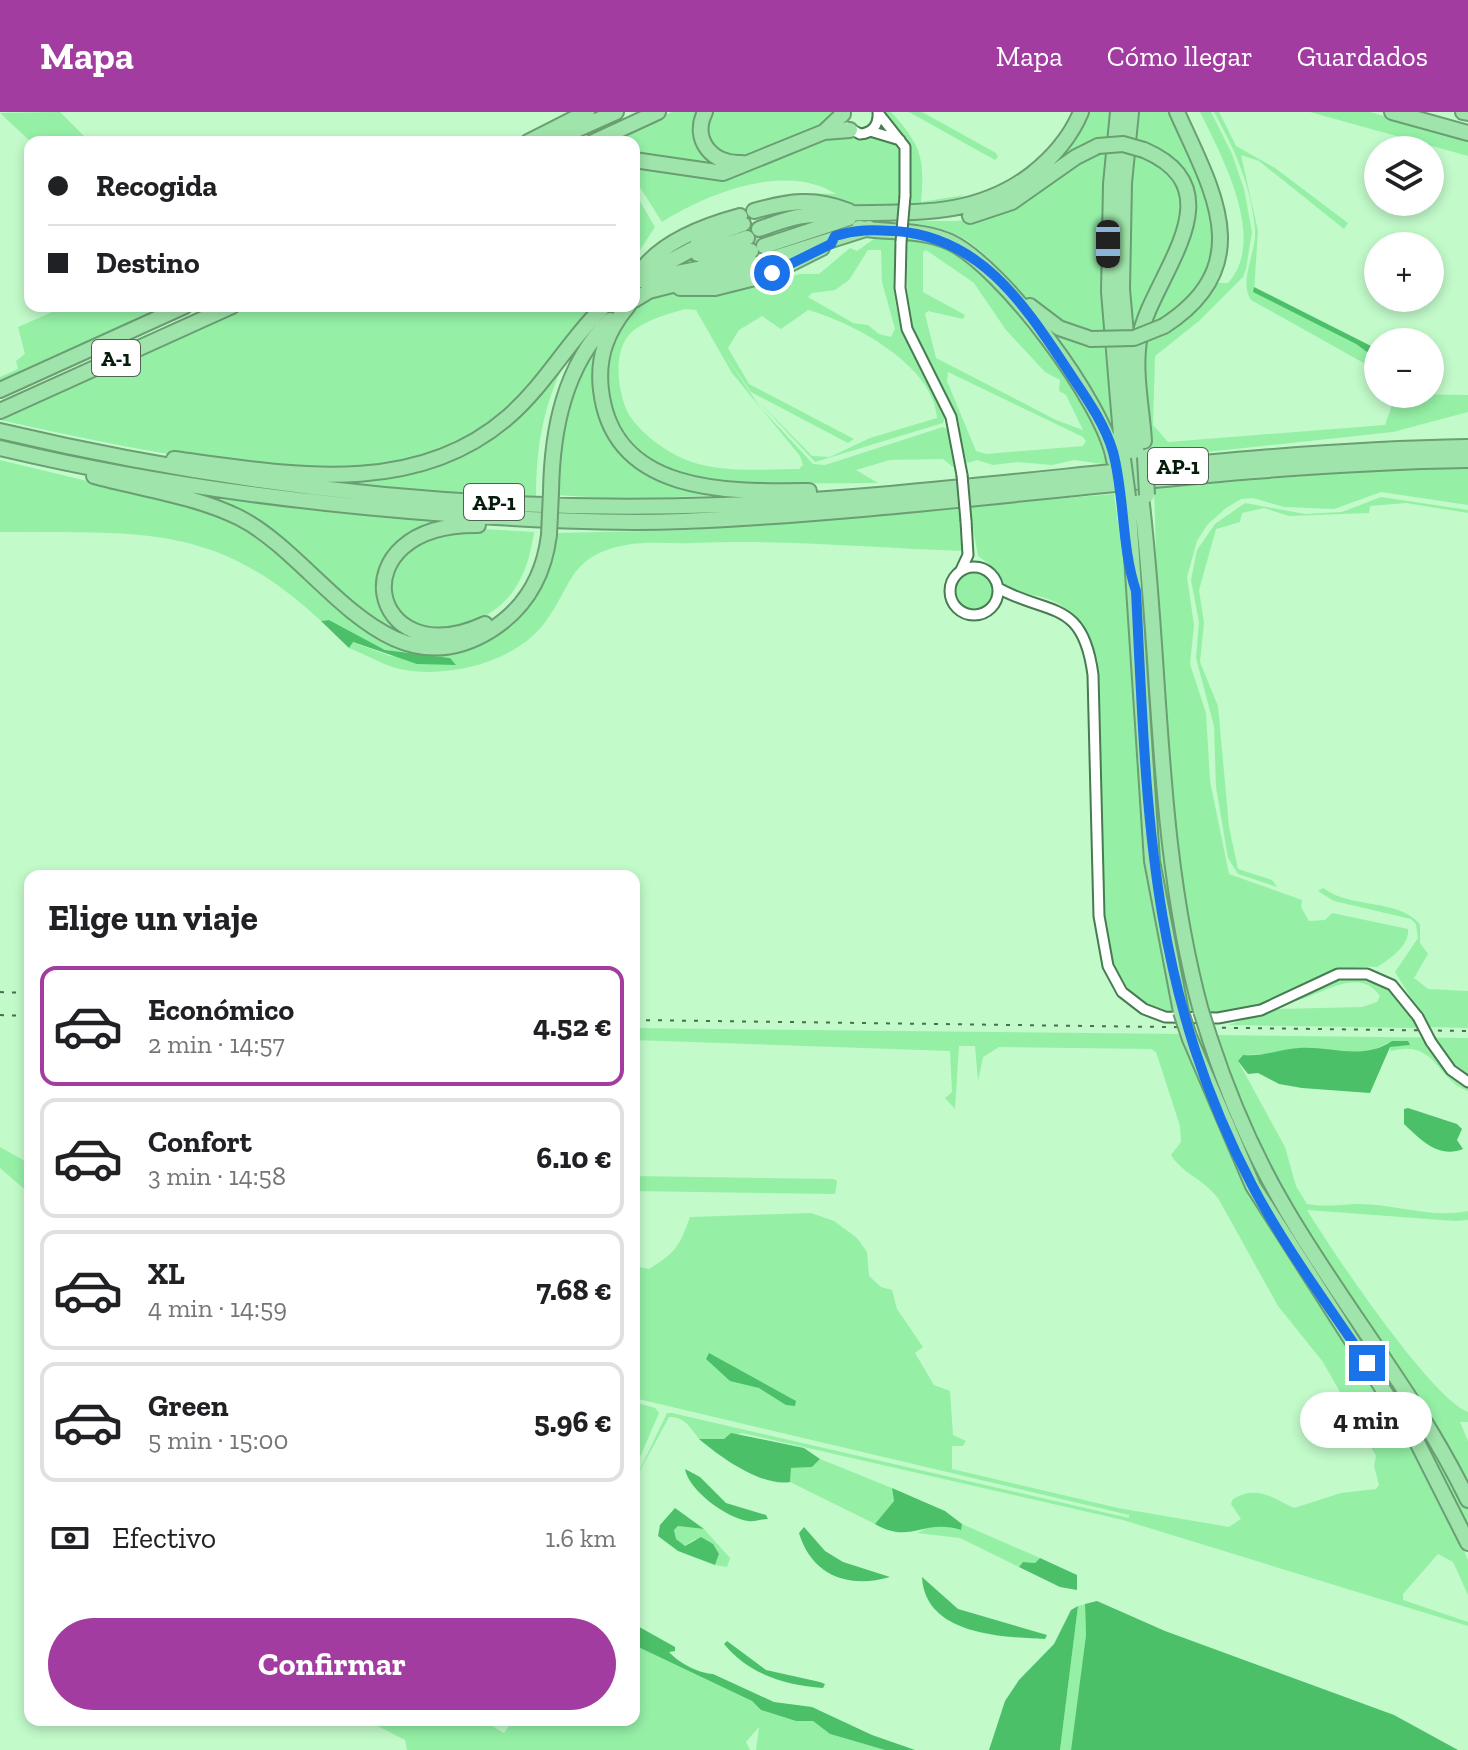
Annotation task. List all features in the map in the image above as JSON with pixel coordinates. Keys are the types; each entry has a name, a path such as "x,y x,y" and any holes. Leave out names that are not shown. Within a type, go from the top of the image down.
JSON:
{"highway":[{"path":"557,127 566,112"},
{"path":"540,136 587,112"},
{"path":"562,136 616,112"},
{"path":"606,136 658,112"},
{"path":"705,112 701,134 709,152 725,162 755,162"},
{"path":"640,278 675,259 858,221 935,213 984,202 1039,168 1068,136 1081,112"},
{"path":"1118,112 1111,184 1109,292 1134,497 1136,591 1152,861 1181,1012 1253,1186 1298,1262 1412,1433 1468,1543"},
{"path":"1131,112 1124,198 1122,289 1130,459 1134,497 1146,541 1169,856 1185,949 1201,1011 1236,1110 1284,1206 1414,1403 1468,1500"},
{"path":"640,298 756,244 803,216 910,228 953,238 991,264 1040,316 1071,334 1091,339 1134,338 1164,326 1189,308 1214,266 1221,229 1207,175 1177,112"},
{"path":"1392,112 1468,133"},
{"path":"824,132 843,113"},
{"path":"640,161 710,173 734,171 824,132 850,130"},
{"path":"756,244 824,248 835,236 858,221 934,219 980,213 1012,202 1076,157 1098,146 1123,144 1144,150 1165,162 1176,175 1189,209 1180,251 1148,308 1139,339 1130,459"},
{"path":"858,221 934,236 967,251 1029,315 1097,417 1130,459"},
{"path":"640,279 756,244 835,236"},
{"name":"A-1","path":"0,390 172,312"},
{"name":"A-1","path":"0,411 219,312"},
{"path":"33,456 66,469 204,504 241,519 276,541 363,622 396,640 433,646 470,641 508,618 536,582 544,535 551,407 561,378 598,312"},
{"path":"101,453 297,474 344,475 413,468 462,449 509,416 540,385 598,312"},
{"path":"546,492 568,385 594,338 621,312"},
{"path":"622,312 614,322 602,351 601,395 618,436 645,465 679,482 710,488 867,490 889,494"},
{"name":"AP-1","path":"0,431 178,469 296,487 484,502 720,505 889,494 1305,453 1468,447"},
{"name":"AP-1","path":"0,448 184,484 349,506 521,518 682,521 931,505 1332,465 1468,460"},
{"path":"544,535 527,581 509,606 490,622 447,636 425,636 398,620 388,605 383,586 388,565 401,546 425,531 459,524 648,527 682,521"}],"street":[{"path":"843,113 850,130 860,134 870,131 877,124 878,113"},
{"path":"878,113 907,154 901,242 902,310 913,343 951,417 962,475 969,543 961,570 949,590 954,605 972,615 1014,596"},
{"path":"870,131 900,140"},
{"path":"969,543 998,588 1057,610 1076,627 1088,649 1093,684 1099,916 1108,966 1122,992 1144,1009 1165,1017 1218,1018 1261,1010 1338,974 1367,974 1392,985 1418,1017 1451,1070 1468,1082"},
{"path":"961,570 975,566 988,571"},
{"path":"993,606 998,588"}],"green space":[{"path":"60,112 84,136 25,136 0,113"},
{"path":"672,112 702,112 698,134 734,167 640,158 640,136 620,136"},
{"path":"709,112 836,112 815,130 786,145 756,155 728,159 706,138"},
{"path":"885,112 891,112 901,123 919,152 921,202 964,195 949,202 909,209 910,148"},
{"path":"909,112 922,112 996,153 998,157 995,160"},
{"path":"1086,112 1112,112 1110,140 1016,190"},
{"path":"1137,112 1173,112 1209,197 1215,226 1215,253 1206,279 1188,303 1158,324 1159,334 1193,311 1214,283 1228,283 1239,265 1243,244 1242,221 1229,173 1200,112 1211,112 1232,154 1244,189 1252,232 1243,277 1199,321 1155,356 1153,425 1168,442 1385,425 1391,408 1444,408 1444,395 1468,395 1468,412 1393,432 1151,458 1143,385 1144,342 1149,321 1180,260 1193,219 1191,198 1182,177 1167,158 1146,145 1144,152 1172,175 1184,206 1179,242 1153,292 1139,328 1136,400 1128,245"},
{"path":"1214,112 1219,112 1236,146 1275,168 1348,223 1344,229 1259,161 1241,155 1258,231 1254,292 1356,344 1364,350 1364,363 1251,300 1246,284 1255,238 1253,213 1241,168"},
{"path":"1310,112 1370,112 1468,140 1468,156 1444,149 1444,136 1396,136"},
{"path":"842,135 880,137 893,141 899,146 904,161 899,207 856,205 818,196 760,205 785,194 836,194 816,185 771,181 724,192 662,222 640,187 640,164 687,173"},
{"path":"1110,148 1102,234 1105,336 1072,328 1042,312 972,244 935,228 908,224 908,221 957,221 981,217 1071,163"},
{"path":"640,201 655,227 640,250"},
{"path":"897,235 894,292 897,309 914,355 946,414 943,423 815,462 758,401 812,456 830,457 870,438 937,418 922,380 888,349 867,335 808,310 781,329 762,316 739,330 728,348 749,384 854,439 848,443 751,392 721,349 760,407 813,464 825,465 943,427 953,432 958,466 953,467 943,459 890,460 856,470 878,483 720,484 672,475 638,454 615,422 604,384 608,348 628,312 640,312 640,304 669,292 719,294 800,274 819,274 850,248 857,251 878,236","holes":["868,250 881,250 882,282 895,329 891,337 879,334 868,325 853,323 808,297 812,293 835,290 849,280","685,309 696,310 732,373 800,456 803,465 799,469 718,468 686,460 660,445 641,429 627,411 618,368 627,337 640,326 659,317"]},
{"path":"906,237 938,242 972,259 1066,373 1097,429 1110,465 1074,460 1052,465 1017,462 993,465 977,460 967,463 953,409 918,343 908,315","holes":["926,250 974,283 1006,330 1045,372 1060,380 1059,391 1066,395 1083,430 1056,420 936,358 925,314 928,311 963,319 965,315 923,292 923,252","948,372 1083,437 1086,441 1083,446 986,454 976,451 947,381"]},
{"path":"1254,287 1364,342 1364,350 1356,344 1253,292"},
{"path":"52,312 160,312 0,385 0,377 18,369 16,361 25,354 18,327"},
{"path":"234,312 591,312 540,378 490,425 463,441 403,464 357,469 307,469 201,459 95,441 0,420 0,416"},
{"path":"1042,325 1072,340 1104,346 1115,447"},
{"path":"600,343 598,394 636,461 754,494 619,499 557,495 561,435 570,395 578,376"},
{"path":"566,360 542,427 536,498 366,486 277,476 452,458"},
{"path":"0,460 207,510 230,520 267,541 342,610 369,630 398,645 428,653 460,650 508,626 529,604 544,578 556,533 691,530 1114,494 1124,568 1146,877 1177,1014 1150,1007 1128,993 1116,978 1107,953 1098,873 1098,661 1094,650 1085,630 1063,607 1042,597 1005,590 993,567 978,556 971,517 962,517 966,551 762,542 643,543 607,550 582,565 543,625 514,649 478,665 418,672 394,667 349,648 352,642 390,656 450,658 385,650 329,620 321,621 282,588 245,565 208,549 171,539 133,534 0,532"},
{"path":"1406,468 1468,468 1468,505 1381,492 1334,509 1284,507 1253,498 1241,499 1207,525 1197,541 1187,577 1194,625 1190,664 1206,713 1210,781 1229,874 1302,900 1301,907 1309,921 1325,920 1332,913 1408,929 1402,946 1377,967 1332,973 1265,1004 1209,1016 1200,990 1173,841 1159,651 1154,488"},
{"path":"154,487 307,510 445,521 418,531 396,547 388,557 380,582 383,605 392,622 436,641 408,637 385,628 365,615 296,549 275,534 234,515"},
{"path":"1381,497 1468,510 1468,513 1406,503 1370,506 1369,513 1289,516 1264,508 1242,513 1240,522 1216,529 1199,590 1204,623 1200,662 1218,706 1229,827 1238,869 1272,880 1277,887 1238,874 1228,858 1216,787 1214,726 1196,658 1199,622 1191,580 1197,550 1215,524 1245,503 1305,514 1342,512"},
{"path":"465,528 534,532 530,555 514,590 488,614 455,628 421,626 406,618 394,604 389,574 414,540"},
{"path":"973,572 986,578 992,591 986,604 973,610 960,604 954,591 960,578"},
{"path":"1139,577 1143,577 1166,850 1196,1012 1187,1012 1156,861"},
{"path":"329,620 385,650 450,658 456,665 417,664 353,642 349,648 321,621"},
{"path":"1323,888 1347,899 1399,910 1420,924 1420,943 1428,954 1414,978 1428,989 1468,991 1468,1028 1429,1027 1395,972 1418,938 1416,924 1411,919 1334,901 1318,891"},
{"path":"1355,976 1387,985 1419,1028 1228,1025 1277,1009 1362,1007 1377,1002 1380,996 1371,987 1348,983 1289,1002 1336,978"},
{"path":"640,1028 1182,1034 1207,1099 1251,1194 1277,1240 1392,1411 1447,1509 1468,1560 1468,1595 1453,1562 1438,1554 1403,1594 1403,1600 1468,1622 1468,1626 1123,1520 742,1433 724,1439 699,1439 687,1424 674,1417 669,1417 640,1471 667,1413 672,1413 1129,1518 1129,1515 640,1399 640,1267 649,1269 671,1253 690,1217 811,1213 834,1221 857,1238 867,1252 869,1276 881,1287 892,1290 897,1309 923,1347 915,1353 934,1385 950,1391 953,1435 966,1441 963,1446 952,1446 952,1469 1118,1508 1229,1527 1241,1519 1231,1504 1233,1499 1249,1493 1264,1494 1294,1508 1341,1493 1376,1489 1379,1485 1374,1466 1376,1456 1323,1362 1278,1306 1218,1198 1171,1155 1181,1142 1180,1126 1156,1052 1151,1049 999,1047 983,1057 978,1081 975,1046 959,1046 955,1109 945,1098 952,1092 950,1051 640,1040"},
{"path":"1195,1034 1204,1035 1233,1113 1446,1465 1468,1510 1468,1532 1411,1423 1270,1209"},
{"path":"1215,1035 1468,1038 1468,1079 1426,1043 1445,1070 1468,1086 1468,1091 1449,1078 1427,1055 1418,1050 1391,1051 1389,1047 1409,1045 1408,1041 1392,1041 1367,1053 1300,1048 1276,1054 1243,1055 1238,1061 1285,1147 1296,1186 1307,1204 1370,1204 1440,1213 1468,1211 1468,1220 1455,1221 1307,1210 1337,1257 1407,1352 1451,1401 1468,1412 1468,1422 1460,1422 1468,1441 1468,1484 1432,1417 1324,1260 1277,1182 1254,1134"},
{"path":"1392,1041 1408,1041 1410,1045 1390,1047 1370,1093 1279,1084 1258,1073 1248,1074 1238,1061 1243,1055 1299,1048 1370,1050"},
{"path":"1404,1109 1457,1124 1462,1129 1457,1140 1463,1149 1446,1152 1424,1142 1404,1124"},
{"path":"0,1147 24,1161 24,1189 0,1168"},
{"path":"640,1176 834,1179 837,1181 835,1194 640,1191"},
{"path":"709,1353 796,1401 795,1406 786,1405 759,1388 730,1381 706,1359"},
{"path":"640,1404 655,1408 659,1413 640,1457"},
{"path":"731,1433 804,1448 820,1459 812,1467 791,1468 790,1482 767,1480 730,1462 699,1439 724,1439"},
{"path":"820,1459 892,1488 894,1501 875,1524 790,1482 791,1468 812,1467"},
{"path":"685,1469 700,1477 726,1503 766,1515 768,1519 748,1521 720,1509 694,1486"},
{"path":"892,1488 945,1511 962,1524 961,1530 937,1527 898,1532 875,1524 894,1501"},
{"path":"675,1508 704,1529 678,1526 674,1530 676,1539 685,1546 701,1537 713,1544 719,1554 715,1565 678,1551 658,1536 660,1525"},
{"path":"936,1524 960,1530 962,1524 1040,1558 1035,1563 1023,1562 1019,1567 960,1538 917,1533"},
{"path":"678,1526 704,1529 730,1558 727,1567 715,1565 719,1554 695,1539 684,1546 676,1539 674,1530"},
{"path":"804,1527 825,1551 843,1562 890,1577 860,1581 834,1576 813,1560 805,1548 799,1533"},
{"path":"1040,1558 1077,1575 1077,1590 1060,1587 1019,1567 1023,1562 1035,1563"},
{"path":"922,1577 958,1609 1047,1635 1045,1639 1008,1637 968,1629 951,1622 936,1611 926,1596"},
{"path":"1097,1601 1165,1631 1394,1715 1458,1750 1071,1750 1086,1635 1085,1604"},
{"path":"1085,1604 1086,1635 1071,1750 1060,1750 1078,1606"},
{"path":"1078,1606 1060,1750 989,1750 1005,1701 1019,1680 1054,1644 1071,1610"},
{"path":"640,1627 675,1647 675,1651 669,1652 695,1670 713,1674 774,1702 812,1707 872,1735 915,1750 885,1750 830,1734 813,1721 796,1721 761,1710 752,1701 640,1648"},
{"path":"727,1641 766,1670 825,1684 823,1688 809,1687 757,1671 734,1655 724,1644"},
{"path":"640,1648 752,1701 761,1710 796,1721 813,1721 830,1734 885,1750 756,1750 759,1727 746,1742 750,1750 407,1750 405,1740 378,1726 492,1726 504,1733 509,1726 640,1726"}],"tunnel":[{"path":"748,241 762,237"}],"railway":[{"path":"0,992 24,993"},
{"path":"0,1015 24,1016"},
{"path":"640,1020 1468,1031"}],"route":[{"path":"772,273 831,244 835,236 859,228 934,236 950,242 967,251 988,270 1029,315 1097,417 1113,452 1128,567 1136,591 1152,861 1158,906 1181,1012 1230,1140 1253,1186 1298,1262 1367,1363"}]}
